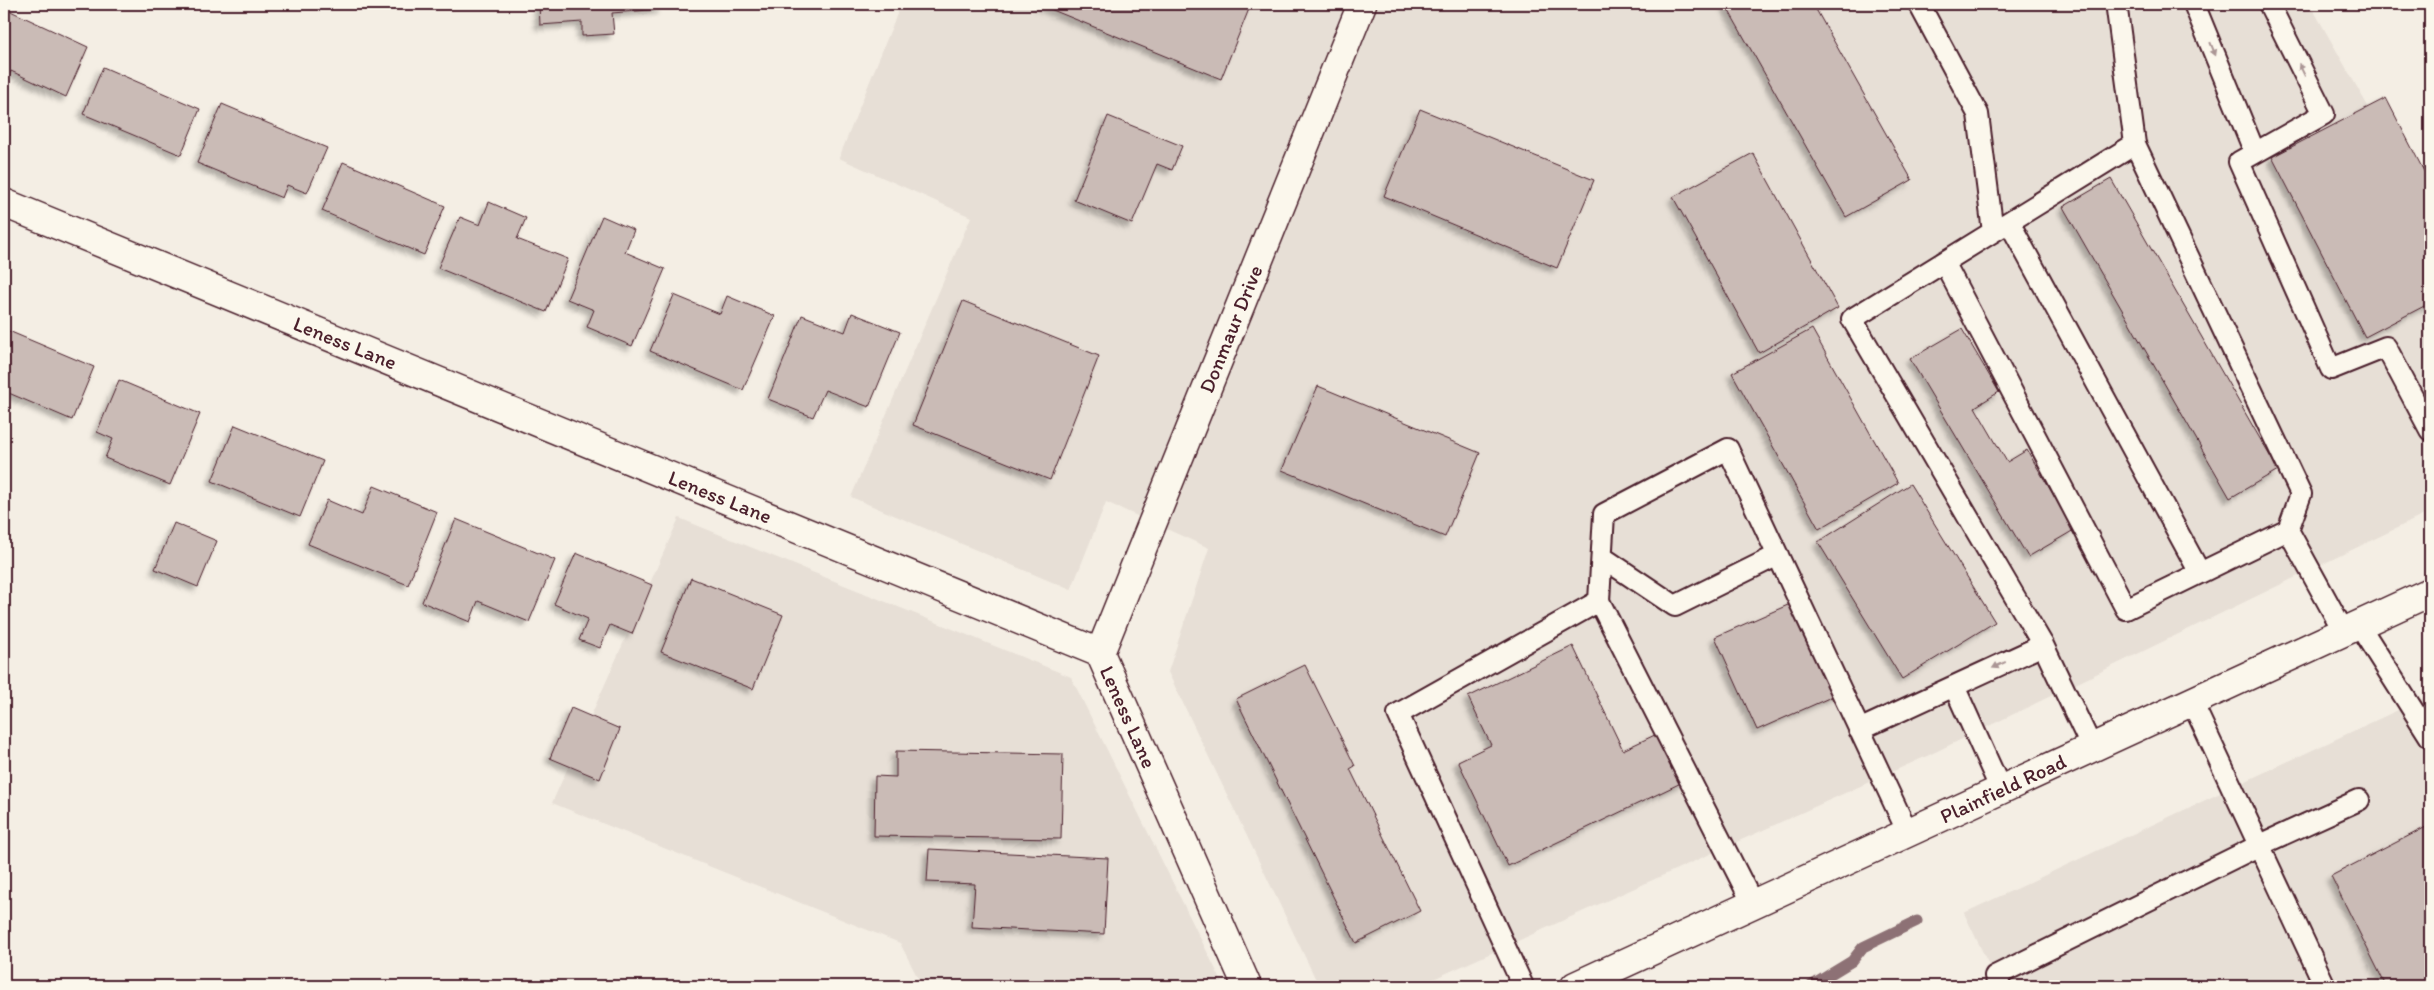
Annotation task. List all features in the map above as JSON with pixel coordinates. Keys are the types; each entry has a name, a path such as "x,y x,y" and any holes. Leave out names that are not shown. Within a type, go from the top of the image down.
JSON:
{"street":[{"name":"Donmaur Drive","path":"1100,653 1362,4"},
{"name":"Leness Lane","path":"4,203 1100,653 1247,986"},
{"name":"Plainfield Road","path":"1575,986 2430,592"}],"lane":[{"path":"1919,4 1978,114 2001,227 2200,573"},
{"path":"1944,262 2126,609 2288,530 2301,494 2136,144 2117,10 2118,4"},
{"path":"2194,4 2255,153"},
{"path":"2269,4 2324,114 2239,162 2330,369 2386,347 2430,430"},
{"path":"2092,748 2043,645 1852,319 2136,144"},
{"path":"1753,904 1599,601 1604,514 1728,449 1908,833"},
{"path":"2288,530 2352,628 2430,737"},
{"path":"1602,556 1675,606 1778,555"},
{"path":"1523,986 1398,714 1599,601"},
{"path":"1859,730 2043,645"},
{"path":"1954,686 2002,790"},
{"path":"2192,702 2325,986"},
{"path":"2000,986 1995,976 2260,845 2360,800"}],"shaded area":[{"path":"901,4 2310,4 2430,216 2430,512 1927,756 1418,986 1319,986 1168,672 1209,548 1106,502 1071,590 851,497 971,217 839,158"},
{"path":"679,518 1071,677 1224,986 922,986 900,943 552,803"},
{"path":"2430,695 2430,986 1999,986 1964,913"}],"building":[{"path":"539,4 660,4 661,9 612,13 614,34 582,36 582,22 540,25"},
{"path":"1038,4 1251,4 1221,79"},
{"path":"1725,4 1813,4 1912,180 1846,217"},
{"path":"4,8 88,47 66,97 11,71 6,81 4,80"},
{"path":"103,67 200,109 181,155 83,114"},
{"path":"2386,98 2430,183 2430,303 2365,337 2272,157"},
{"path":"222,104 327,148 307,193 287,185 282,198 197,163"},
{"path":"1420,109 1594,180 1557,268 1384,196"},
{"path":"1108,116 1182,146 1172,170 1157,164 1132,224 1074,200"},
{"path":"1753,153 1838,308 1759,353 1673,197"},
{"path":"343,162 445,206 424,255 322,211"},
{"path":"2111,179 2278,470 2230,498 2063,207"},
{"path":"489,202 526,218 517,239 568,259 546,312 438,268 460,217 480,225"},
{"path":"602,216 634,230 625,252 665,269 632,346 587,327 594,310 567,299"},
{"path":"674,295 720,314 727,296 775,316 743,390 650,351"},
{"path":"963,301 1099,356 1050,480 913,425"},
{"path":"852,313 900,332 869,407 825,390 813,417 768,399 802,315 845,332"},
{"path":"4,329 94,367 72,420 4,391"},
{"path":"1812,329 1898,483 1819,529 1732,373"},
{"path":"1962,329 1999,392 1975,407 2007,462 2027,450 2074,530 2028,557 1910,359"},
{"path":"119,380 200,414 170,485 105,458 113,439 97,432"},
{"path":"1318,386 1480,453 1445,537 1282,470"},
{"path":"235,425 323,461 300,517 212,481"},
{"path":"1910,484 1995,622 1902,679 1818,542"},
{"path":"374,486 437,512 408,585 308,544 327,500 362,515"},
{"path":"456,519 555,560 529,622 478,601 470,622 422,602"},
{"path":"174,523 217,541 198,587 155,569"},
{"path":"576,553 652,585 632,634 610,625 600,648 579,640 588,619 554,604"},
{"path":"691,578 783,615 753,689 661,652"},
{"path":"1797,601 1838,694 1757,730 1715,637"},
{"path":"1573,646 1623,750 1659,733 1683,782 1508,866 1458,761 1491,745 1468,697"},
{"path":"1305,665 1355,766 1350,769 1420,911 1356,943 1236,699"},
{"path":"571,708 620,729 600,779 550,758"},
{"path":"896,751 1063,754 1061,839 874,836 875,776 896,777"},
{"path":"2426,827 2430,835 2430,986 2386,986 2331,876"},
{"path":"929,849 1108,858 1104,934 972,927 975,884 927,882"}],"waterway":[{"path":"1811,986 1852,961 1863,947 1917,921"}]}
